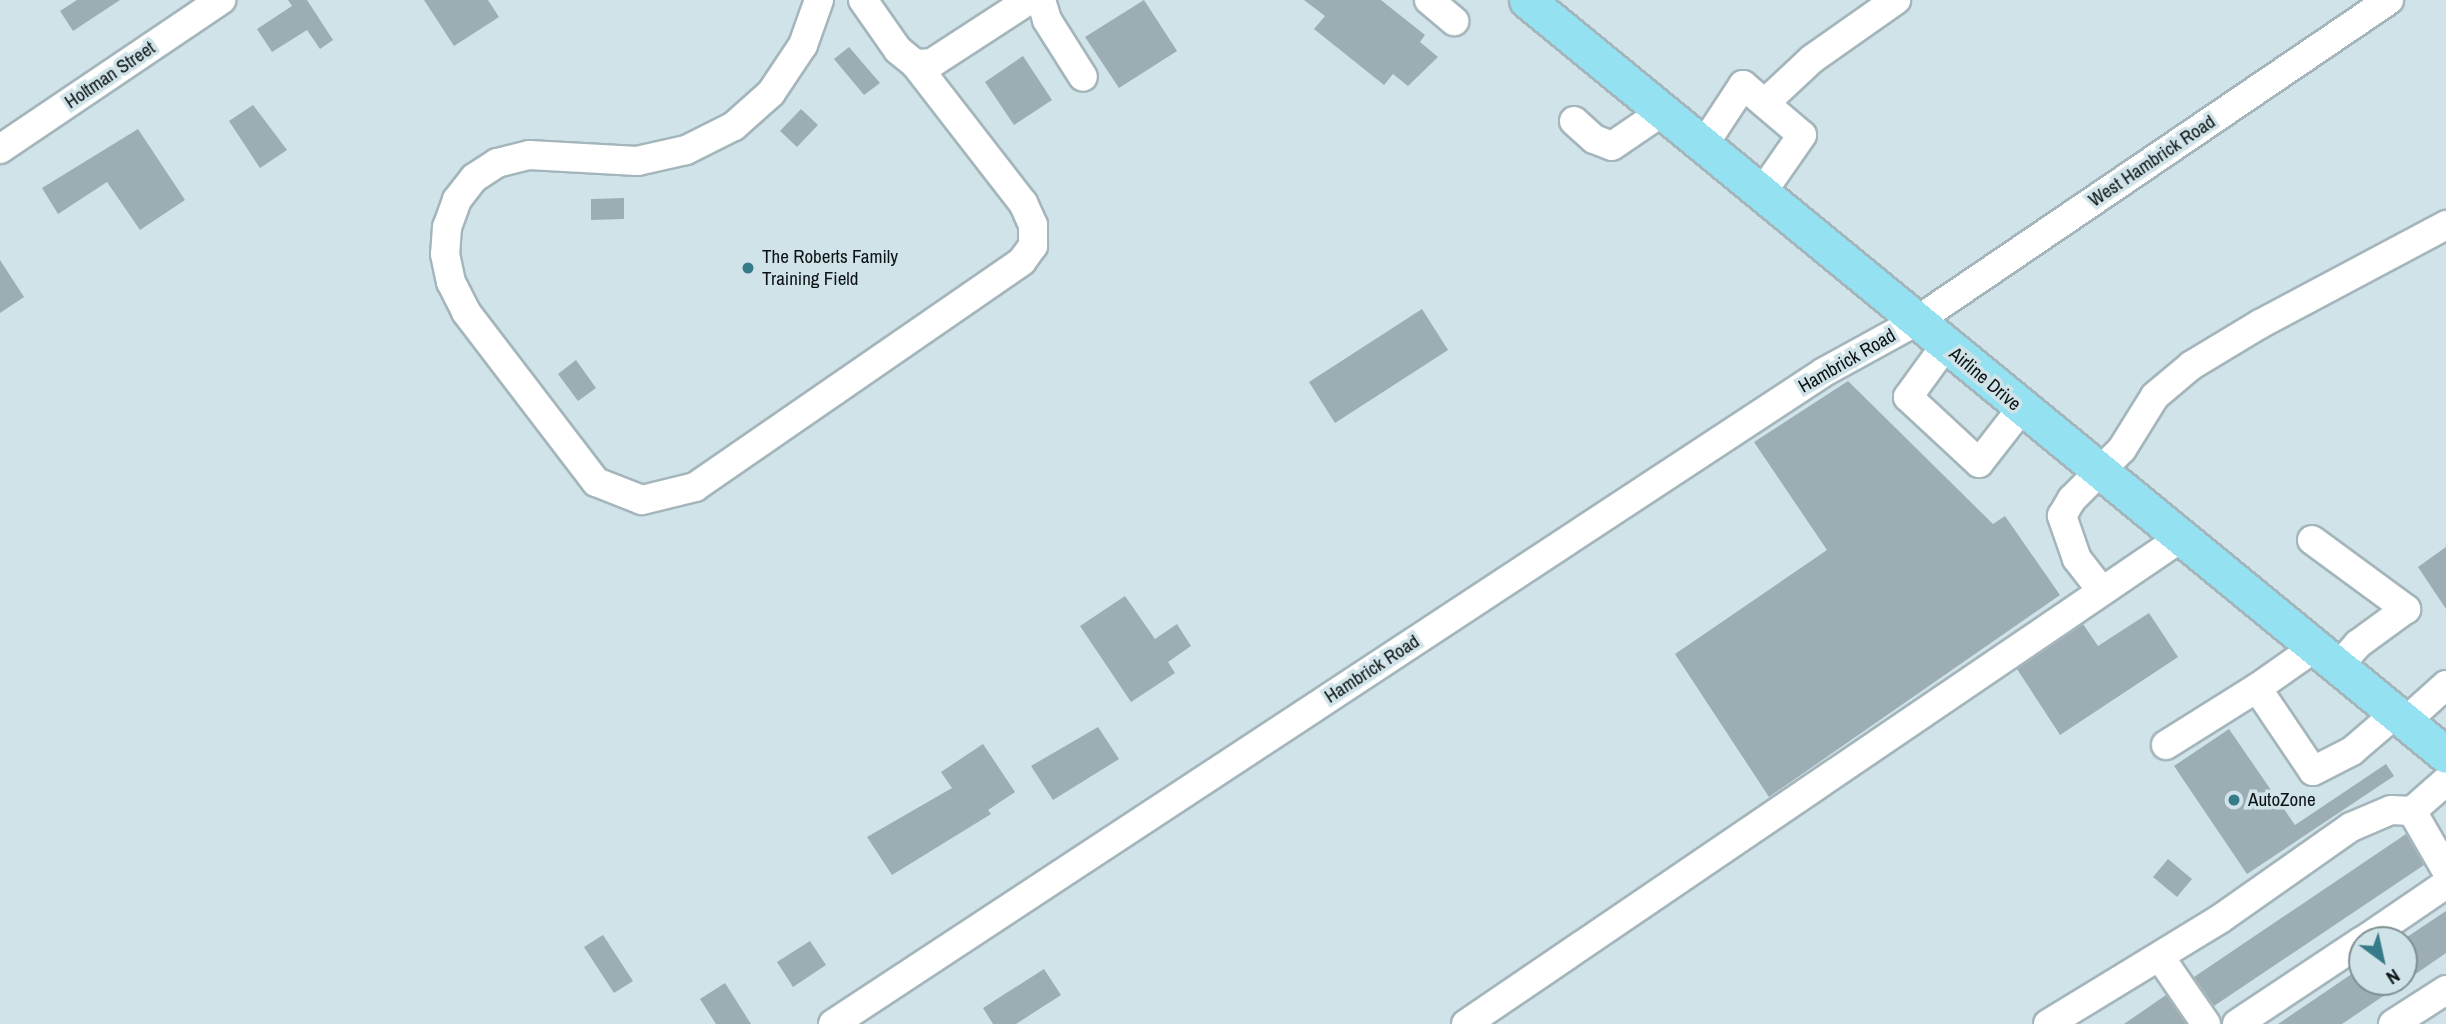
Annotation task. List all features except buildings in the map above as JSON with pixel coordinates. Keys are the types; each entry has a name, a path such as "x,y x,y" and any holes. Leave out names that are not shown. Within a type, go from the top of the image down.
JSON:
{"main road":[{"name":"Airline Drive","path":"1527,0 2179,539 2400,718 2445,758"}],"street":[{"name":"Holtman Street","path":"0,149 220,0"},
{"path":"819,0 803,45 771,93 734,126 686,150 637,161 529,155 497,163 474,178 457,200 447,227 445,254 456,292 522,388 596,482 642,500 695,487 1022,261 1033,246 1032,225 1023,204 915,64 898,50 863,0"},
{"path":"915,64 932,64 1029,0"},
{"path":"1041,0 1047,20 1083,77"},
{"path":"1429,0 1454,21"},
{"path":"1765,103 1812,58 1896,0"},
{"name":"West Hambrick Road","path":"1915,321 2389,0"},
{"path":"1703,146 1743,85 1802,135 1760,194"},
{"path":"1574,121 1594,139 1612,146 1661,112"},
{"path":"2102,591 2077,559 2062,516 2072,499 2100,474 2141,423 2155,396 2192,365 2446,225"},
{"name":"Hambrick Road","path":"833,1024 1824,372 1915,321"},
{"path":"1945,346 1908,397 1979,463 2021,409"},
{"path":"1466,1024 2179,539"},
{"path":"2166,745 2257,688 2358,644 2406,609 2312,540"},
{"path":"2257,688 2313,771 2352,751 2446,685"},
{"path":"2412,811 2445,758"},
{"path":"2048,1024 2160,957 2369,816 2391,810 2412,811"},
{"path":"2412,811 2446,870"},
{"path":"2385,926 2446,884"},
{"path":"2237,1024 2348,951"},
{"path":"2160,957 2206,1024"},
{"path":"2393,1024 2446,989"}],"place":[{"name":"The Roberts Family Training Field","path":"748,268"},
{"name":"AutoZone","path":"2234,800"}]}
